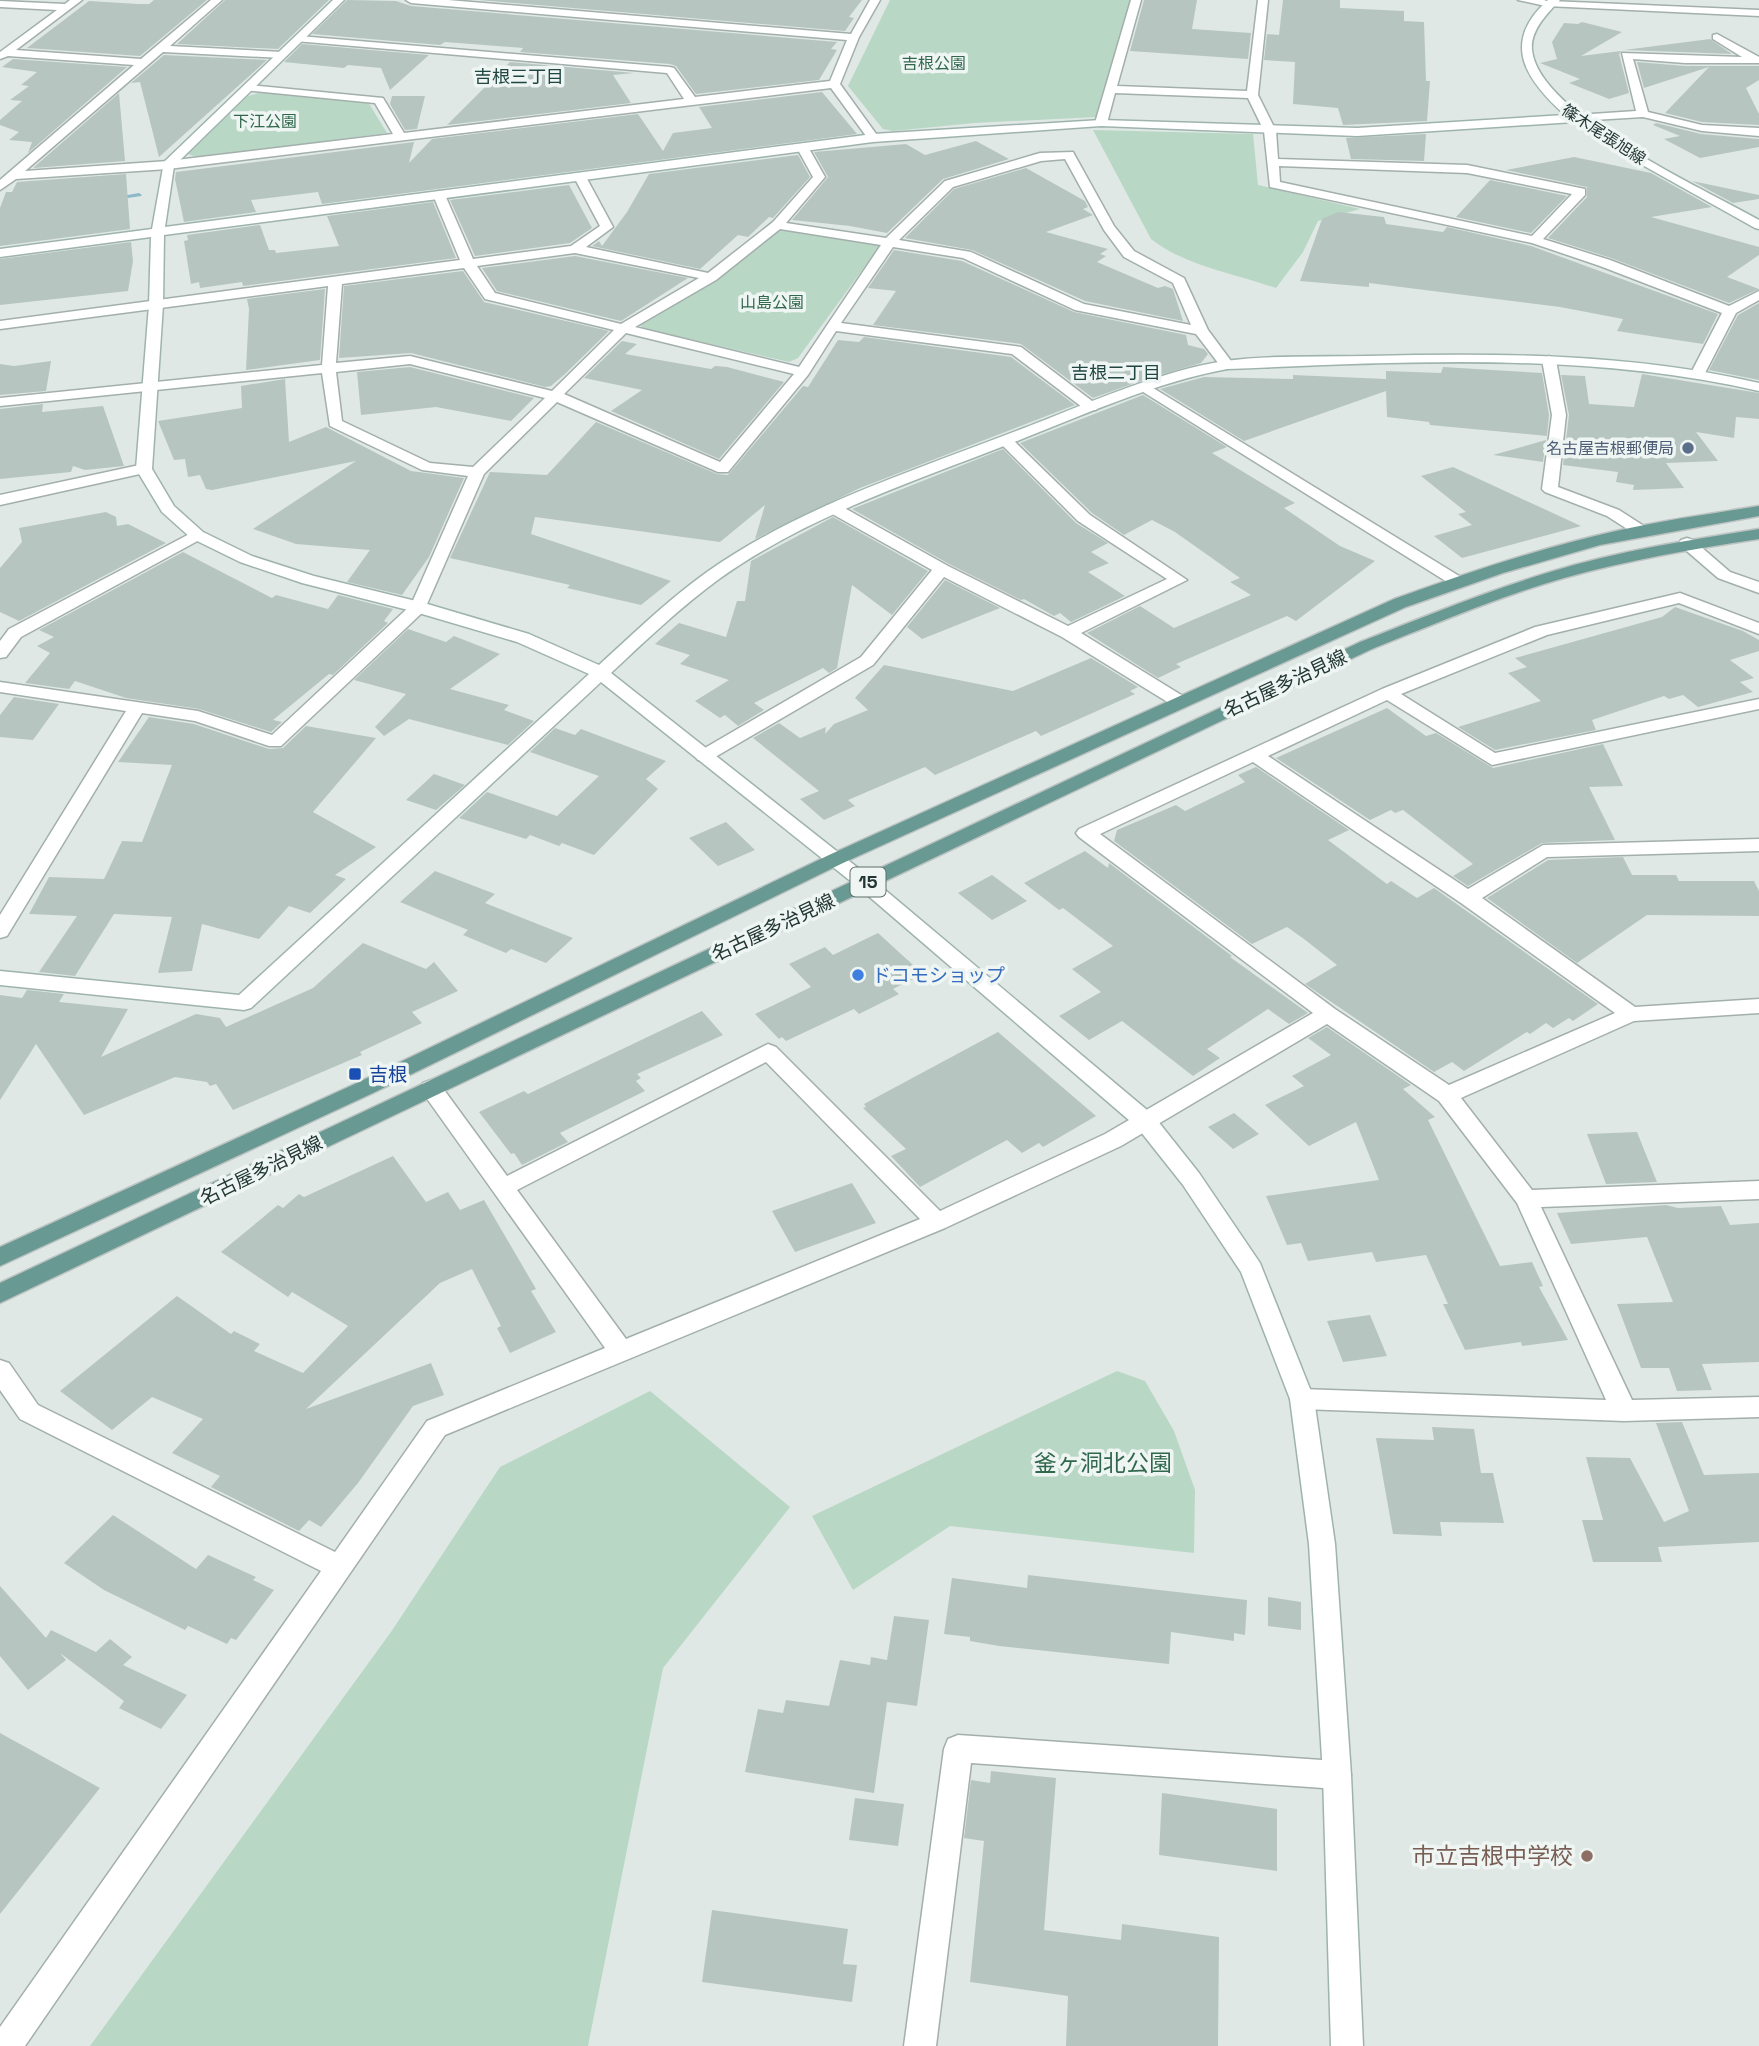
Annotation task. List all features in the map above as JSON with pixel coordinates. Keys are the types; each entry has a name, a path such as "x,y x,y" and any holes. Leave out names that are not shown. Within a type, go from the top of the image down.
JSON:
{"main road":[{"name":"名古屋多治見線","path":"0,1257 365,1088 836,859 1400,603 1458,582 1595,541 1759,512"},
{"name":"名古屋多治見線","path":"0,1294 1300,675 1450,609 1588,566 1687,543 1759,534"}],"street":[{"path":"3,55 77,0"},
{"path":"0,186 218,0"},
{"path":"339,0 168,165 158,233 156,305 144,469 168,509 197,535 258,564 523,638 601,673 836,859 1145,1121 1191,1179 1252,1269 1303,1399 1322,1544 1337,1775 1347,2046"},
{"path":"411,0 854,37"},
{"path":"834,84 854,37 875,0"},
{"path":"1101,123 1136,0"},
{"path":"1263,0 1252,94 1270,131 1274,184 1535,240 1605,263 1730,311"},
{"path":"1523,0 1759,13"},
{"name":"篠木尾張旭線","path":"1552,2 1527,34 1525,53 1542,87 1561,107 1613,143 1759,225"},
{"path":"0,4 66,7"},
{"path":"1717,37 1757,60"},
{"path":"299,39 670,71 691,100"},
{"path":"163,49 282,55"},
{"path":"3,55 145,63"},
{"path":"1643,114 1626,55 1685,60 1757,60"},
{"path":"14,175 168,165 834,84"},
{"path":"834,84 873,138"},
{"path":"247,88 379,100 399,135"},
{"path":"1109,89 1252,94"},
{"path":"0,253 873,138 978,128 1101,123 1270,131 1397,131 1643,114 1702,128 1759,132"},
{"path":"0,687 198,716 275,742 418,607 477,472 624,328 711,277 777,225 819,177 803,148"},
{"path":"0,402 410,360 556,396 723,469 803,372 891,242 949,184 1040,157 1069,155 1108,227 1129,254 1179,281 1201,331 1227,365"},
{"path":"1272,162 1468,169 1581,192 1535,240"},
{"path":"575,248 607,227 580,177"},
{"path":"439,195 468,263 490,296 803,372"},
{"path":"777,225 966,255 1080,307 1201,331"},
{"path":"0,325 575,248 711,277"},
{"path":"335,282 329,369 335,423 427,467 477,472"},
{"path":"1698,373 1730,311 1759,295"},
{"path":"832,326 1016,350 1091,407"},
{"path":"0,978 244,1003 660,618 714,575 777,536 833,508 1145,387 1227,365 1454,358 1549,360 1698,373 1759,387"},
{"path":"1549,360 1559,415 1550,489 1614,513 1641,531"},
{"path":"1145,387 1458,582"},
{"path":"1007,442 1084,518 1179,580 1068,633"},
{"path":"0,500 144,469"},
{"path":"833,508 942,569 1068,633 1180,702"},
{"path":"0,653 8,633 197,535"},
{"path":"1687,543 1724,575 1759,588"},
{"path":"705,756 867,662 942,569"},
{"path":"1624,1411 1526,1199 1447,1096 1328,1014 1086,833 1388,693 1541,631 1680,598 1759,629"},
{"path":"1388,693 1492,759 1759,704"},
{"path":"0,931 138,706"},
{"path":"1253,754 1468,898 1631,1014"},
{"path":"1468,898 1543,851 1759,845"},
{"path":"1447,1096 1631,1014 1759,1006"},
{"path":"6,2046 436,1427 937,1223 1113,1140 1328,1014"},
{"path":"502,1188 768,1052 937,1223"},
{"path":"431,1088 620,1350"},
{"path":"1526,1199 1759,1190"},
{"path":"0,1370 29,1412 338,1566"},
{"path":"1303,1399 1624,1411 1759,1407"},
{"path":"920,2046 958,1749 1337,1775"}],"green space":[{"name":"吉根公園","path":"890,0 1131,0 1097,117 974,123 893,131 883,129 848,86"},
{"name":"下江公園","path":"262,92 368,102 387,133 200,158 188,154 248,96"},
{"path":"1093,130 1253,134 1258,185 1360,209 1318,221 1303,252 1276,288 1195,263 1151,239"},
{"name":"山島公園","path":"786,229 874,243 879,247 798,358 789,362 645,329 640,325 719,277 775,230"},
{"name":"釜ヶ洞北公園","path":"1117,1371 1145,1381 1174,1431 1195,1490 1194,1553 950,1526 853,1590 812,1516"},
{"path":"650,1391 790,1507 663,1668 588,2046 90,2046 391,1632 500,1467"}],"building":[{"path":"154,0 207,0 140,56 27,48 89,1 149,4"},
{"path":"225,0 329,0 278,49 177,44"},
{"path":"347,0 396,1 411,6 837,42 831,49 837,50 819,80 696,94 676,66 670,64 520,52 523,48 445,42 440,45 312,34"},
{"path":"479,0 862,0 849,17 854,18 845,31"},
{"path":"1144,0 1197,0 1192,29 1251,33 1248,59 1130,51"},
{"path":"1283,0 1340,0 1340,8 1404,11 1404,21 1424,22 1426,81 1430,81 1427,121 1343,125 1338,108 1293,104 1295,62 1264,60 1267,34 1279,35"},
{"path":"1582,22 1622,32 1581,56 1621,51 1619,54 1629,93 1609,99 1569,83 1580,79 1540,63 1557,59 1552,42 1564,23"},
{"path":"1710,39 1732,54 1624,50"},
{"path":"302,44 429,55 390,90 381,68 348,65 344,68 284,62"},
{"path":"164,55 267,60 159,157 140,82 131,83"},
{"path":"13,59 127,67 28,153 32,142 9,140 19,132 0,125 0,120 22,101 10,100 29,86 21,85 37,72 2,67"},
{"path":"510,62 634,73 613,75 631,103 447,125"},
{"path":"1637,62 1685,66 1759,66 1759,80 1746,88 1759,114 1759,125 1702,122 1665,113 1709,67 1644,88"},
{"path":"822,92 857,134 322,204 318,192 251,200 256,212 184,222 175,179 176,172 414,142 409,163 432,139 638,114 663,151 673,133 712,128 699,107"},
{"path":"119,93 125,161 33,168"},
{"path":"392,96 425,96 417,129 405,130 390,104"},
{"path":"1656,123 1701,134 1759,139 1759,147 1700,158 1664,139 1680,136 1653,125"},
{"path":"1426,134 1424,161 1351,159 1346,138"},
{"path":"976,141 1009,159 943,179 887,233 792,220 828,177 814,152 906,144 925,155"},
{"path":"798,155 810,177 773,218 769,217 748,237 738,235 700,269 592,246 599,241 602,246 627,212 649,174"},
{"path":"1574,157 1651,173 1712,207 1651,217 1759,247 1759,255 1727,277 1759,289 1729,303 1611,258 1548,238 1587,197 1587,187 1506,170"},
{"path":"1026,168 1085,201 1088,207 1083,209 1093,215 1046,232 1108,249 1100,254 1106,256 1097,262 1158,288 1165,286 1173,289 1183,321 1085,301 972,250 905,238 954,189"},
{"path":"126,174 130,229 0,246 0,208 6,192 12,192 17,182"},
{"path":"1490,180 1567,196 1531,233 1456,217"},
{"path":"1692,181 1759,195 1759,199 1733,203"},
{"path":"569,185 592,228 570,243 475,256 450,200"},
{"path":"433,202 456,258 243,286 242,282 200,288 199,282 191,284 184,241 188,240 187,235 260,225 269,250 275,250 276,253 339,246 327,216"},
{"path":"1338,212 1384,217 1386,224 1443,232 1447,227 1531,246 1718,314 1703,344 1617,331 1623,319 1560,307 1369,283 1369,287 1300,281 1322,219"},
{"path":"131,242 133,261 128,291 0,305 0,259"},
{"path":"894,250 962,261 1074,312 1186,335 1188,345 1204,349 1208,354 1201,363 1093,398 1021,344 873,325 896,291 868,288"},
{"path":"575,256 688,278 621,321 497,291 482,268"},
{"path":"463,271 484,302 609,331 565,374 551,386 545,387 411,353 339,358 344,286"},
{"path":"325,289 320,360 246,370 249,309 247,299"},
{"path":"1759,303 1759,380 1709,370 1738,315"},
{"path":"864,337 1011,357 1075,405 860,488 755,539 765,505 720,542 535,517 531,534 671,581 641,605 567,588 570,585 450,558 490,472 547,475 596,422 717,474 728,475 803,386 808,387 838,340 859,342"},
{"path":"622,341 637,344 625,354 711,369 715,366 727,367 784,382 719,459 611,411 642,390 584,378"},
{"path":"51,361 46,391 0,395 0,364 14,366"},
{"path":"410,367 534,398 511,421 436,407 361,415 357,372"},
{"path":"1443,367 1542,373 1549,415 1547,436 1430,425 1429,422 1387,417 1386,391 1244,441 1160,389 1204,377 1293,379 1293,375 1386,379 1386,371 1441,373"},
{"path":"1642,374 1759,393 1759,419 1736,417 1734,438 1696,432 1718,461 1666,463 1684,488 1633,490 1634,485 1616,482 1618,472 1563,465 1569,415 1561,375 1585,376 1589,404 1634,407"},
{"path":"285,379 289,442 326,427 411,471 464,478 429,557 402,595 347,582 370,550 296,544 253,529 356,461 212,490 206,489 200,475 188,477 185,459 174,460 158,421 242,408 241,386"},
{"path":"1143,395 1227,447 1212,453 1295,503 1284,508 1340,546 1375,561 1296,621 1287,616 1176,664 1181,667 1158,678 1087,633 1140,606 1174,628 1251,595 1230,582 1240,578 1175,532 1152,520 1124,535 1092,513 1020,443"},
{"path":"43,404 42,412 103,406 124,466 85,470 73,466 71,472 0,479 0,409"},
{"path":"1546,440 1543,462 1493,455"},
{"path":"1003,449 1076,523 1108,543 1091,552 1109,563 1088,572 1125,596 1071,622 1060,613 1054,616 949,564 852,509"},
{"path":"1453,467 1581,526 1462,558 1434,536 1472,525 1458,514 1466,512 1421,476"},
{"path":"106,512 116,517 117,526 128,524 166,543 19,621 0,612 0,568 22,542 19,528"},
{"path":"833,517 928,571 892,615 852,585 837,668 829,673 823,668 754,703 764,710 738,726 725,715 720,718 695,701 729,680 680,664 690,655 655,644 679,623 726,637 737,601 745,601 751,561"},
{"path":"183,552 272,598 276,595 328,609 338,595 393,609 384,621 388,623 333,675 329,674 273,720 282,722 271,732 199,709 126,698 75,681 69,689 25,683 50,653 37,646 54,637 39,630"},
{"path":"945,580 1000,608 922,639 907,627"},
{"path":"1675,607 1743,631 1759,640 1759,651 1730,660 1754,678 1740,682 1753,692 1698,707 1683,695 1669,699 1664,696 1592,720 1596,730 1495,750 1458,727 1541,701 1508,673 1527,667 1515,658 1662,617"},
{"path":"408,629 446,642 454,636 500,654 450,689 509,705 504,710 534,721 508,745 409,719 384,736 375,727 406,694 354,680"},
{"path":"1091,658 1138,687 1130,691 1135,694 1041,736 1036,731 935,775 925,767 848,800 855,806 824,820 800,799 819,791 753,738 779,723 800,738 826,727 825,734 834,724 868,710 855,698 884,665 1013,691"},
{"path":"14,697 59,704 33,740 0,737 0,715"},
{"path":"1387,708 1426,736 1436,733 1493,768 1603,744 1623,786 1589,787 1615,840 1542,843 1468,886 1453,876 1473,864 1403,810 1395,813 1391,810 1370,820 1276,758"},
{"path":"149,717 194,724 269,749 283,748 306,726 376,738 313,812 376,847 335,875 346,879 310,913 289,906 259,939 202,924 192,971 158,973 172,917 114,914 75,976 39,972 77,916 29,914 49,877 104,879 122,841 142,842 172,765 118,762"},
{"path":"555,728 575,735 581,729 666,761 646,779 658,789 594,855 562,843 559,846 530,835 526,839 459,818 487,792 557,816 599,776 530,752"},
{"path":"1256,767 1349,830 1328,840 1387,884 1391,881 1417,898 1434,888 1598,1004 1573,1021 1569,1018 1553,1028 1546,1023 1530,1034 1527,1032 1464,1071 1452,1062 1434,1072 1305,984 1337,965 1304,939 1287,927 1252,944 1114,841 1117,830 1176,805 1185,811 1245,782 1238,775"},
{"path":"434,774 465,785 436,810 406,800"},
{"path":"726,822 755,850 718,866 689,838"},
{"path":"1085,851 1108,868 1109,863 1232,956 1230,957 1308,1013 1289,1024 1268,1009 1207,1049 1220,1058 1193,1076 1122,1021 1089,1040 1059,1016 1101,992 1072,969 1113,946 1063,908 1059,910 1024,883"},
{"path":"1623,857 1632,875 1676,875 1679,881 1754,881 1759,891 1759,916 1647,915 1577,963 1487,898 1548,860"},
{"path":"435,871 495,894 485,903 573,938 546,963 511,949 506,953 463,935 468,930 400,902"},
{"path":"992,875 1027,901 992,920 958,893"},
{"path":"878,933 923,974 893,989 899,994 859,1014 854,1009 786,1041 782,1037 779,1039 755,1014 811,987 789,964 825,947 833,955"},
{"path":"363,943 426,969 434,962 458,991 412,1012 422,1023 360,1052 362,1055 233,1110 216,1084 210,1086 207,1082 175,1077 84,1115 36,1044 0,1100 0,995 22,998 27,990 64,994 59,1002 128,1009 101,1057 196,1014 220,1018 226,1027 313,988"},
{"path":"702,1011 723,1035 637,1074 641,1078 636,1081 645,1091 560,1133 568,1142 522,1165 479,1112 524,1091 528,1094"},
{"path":"1327,1027 1411,1085 1403,1089 1435,1117 1428,1120 1500,1266 1532,1262 1543,1286 1539,1287 1568,1340 1522,1346 1521,1342 1465,1350 1443,1304 1448,1304 1426,1255 1376,1262 1372,1252 1308,1261 1301,1243 1287,1245 1266,1196 1379,1180 1356,1122 1309,1146 1265,1105 1304,1086 1292,1076 1331,1055 1308,1038"},
{"path":"998,1032 1096,1116 1043,1147 1039,1143 1022,1153 1007,1140 920,1187 891,1156 906,1149 863,1108 866,1107 864,1104"},
{"path":"1234,1113 1259,1134 1233,1149 1208,1127"},
{"path":"1637,1132 1657,1182 1606,1184 1587,1134"},
{"path":"393,1156 426,1202 448,1192 460,1210 484,1200 536,1289 531,1291 556,1332 510,1353 497,1328 501,1326 472,1269 440,1283 306,1409 431,1363 444,1395 413,1406 358,1483 321,1527 309,1520 299,1531 211,1487 220,1476 172,1453 203,1419 152,1397 112,1430 60,1391 177,1296 231,1334 234,1331 260,1344 254,1351 303,1373 348,1326 292,1292 288,1297 221,1252 278,1205 283,1208 299,1194 304,1197"},
{"path":"852,1183 876,1223 795,1252 772,1211"},
{"path":"1666,1205 1678,1208 1721,1206 1730,1225 1759,1223 1759,1362 1702,1364 1712,1390 1677,1391 1669,1368 1641,1368 1617,1304 1673,1302 1647,1237 1571,1244 1557,1213"},
{"path":"1370,1315 1387,1356 1343,1362 1327,1321"},
{"path":"1682,1422 1704,1475 1759,1473 1759,1542 1658,1547 1662,1562 1593,1562 1582,1520 1603,1520 1586,1457 1630,1458 1664,1522 1689,1511 1656,1423"},
{"path":"1432,1427 1474,1429 1481,1473 1493,1473 1504,1523 1440,1522 1442,1536 1393,1534 1376,1438 1434,1440"},
{"path":"113,1515 196,1569 208,1555 256,1577 253,1580 274,1590 236,1640 231,1638 227,1644 188,1626 185,1630 104,1590 64,1563"},
{"path":"1028,1575 1247,1600 1245,1635 1234,1633 1234,1641 1171,1632 1169,1664 999,1646 970,1641 970,1637 944,1634 952,1578 1027,1588"},
{"path":"0,1586 46,1638 51,1630 96,1652 110,1639 132,1657 123,1665 187,1695 161,1729 119,1708 124,1701 60,1653 66,1660 28,1690 0,1656"},
{"path":"1268,1597 1301,1602 1301,1630 1268,1626"},
{"path":"894,1616 929,1620 917,1706 887,1702 874,1793 745,1772 758,1709 783,1713 786,1700 829,1706 840,1660 870,1665 871,1657 887,1660"},
{"path":"0,1733 100,1788 0,1914"},
{"path":"991,1771 1056,1778 1044,1930 1121,1940 1122,1924 1219,1937 1218,2046 1066,2046 1068,1996 970,1982 984,1841 964,1838 971,1780 990,1783"},
{"path":"1162,1793 1277,1809 1277,1871 1159,1855"},
{"path":"855,1798 904,1804 898,1846 849,1840"},
{"path":"712,1910 848,1929 843,1964 857,1965 852,2002 702,1982"}],"waterway":[{"path":"114,198 139,195"}],"place":[{"name":"名古屋吉根郵便局","path":"1688,448"},
{"name":"ドコモショップ","path":"858,975"},
{"name":"吉根","path":"355,1074"},
{"name":"市立吉根中学校","path":"1587,1856"}],"district":[{"name":"吉根三丁目","path":"519,77"},
{"name":"吉根二丁目","path":"1116,373"}]}
